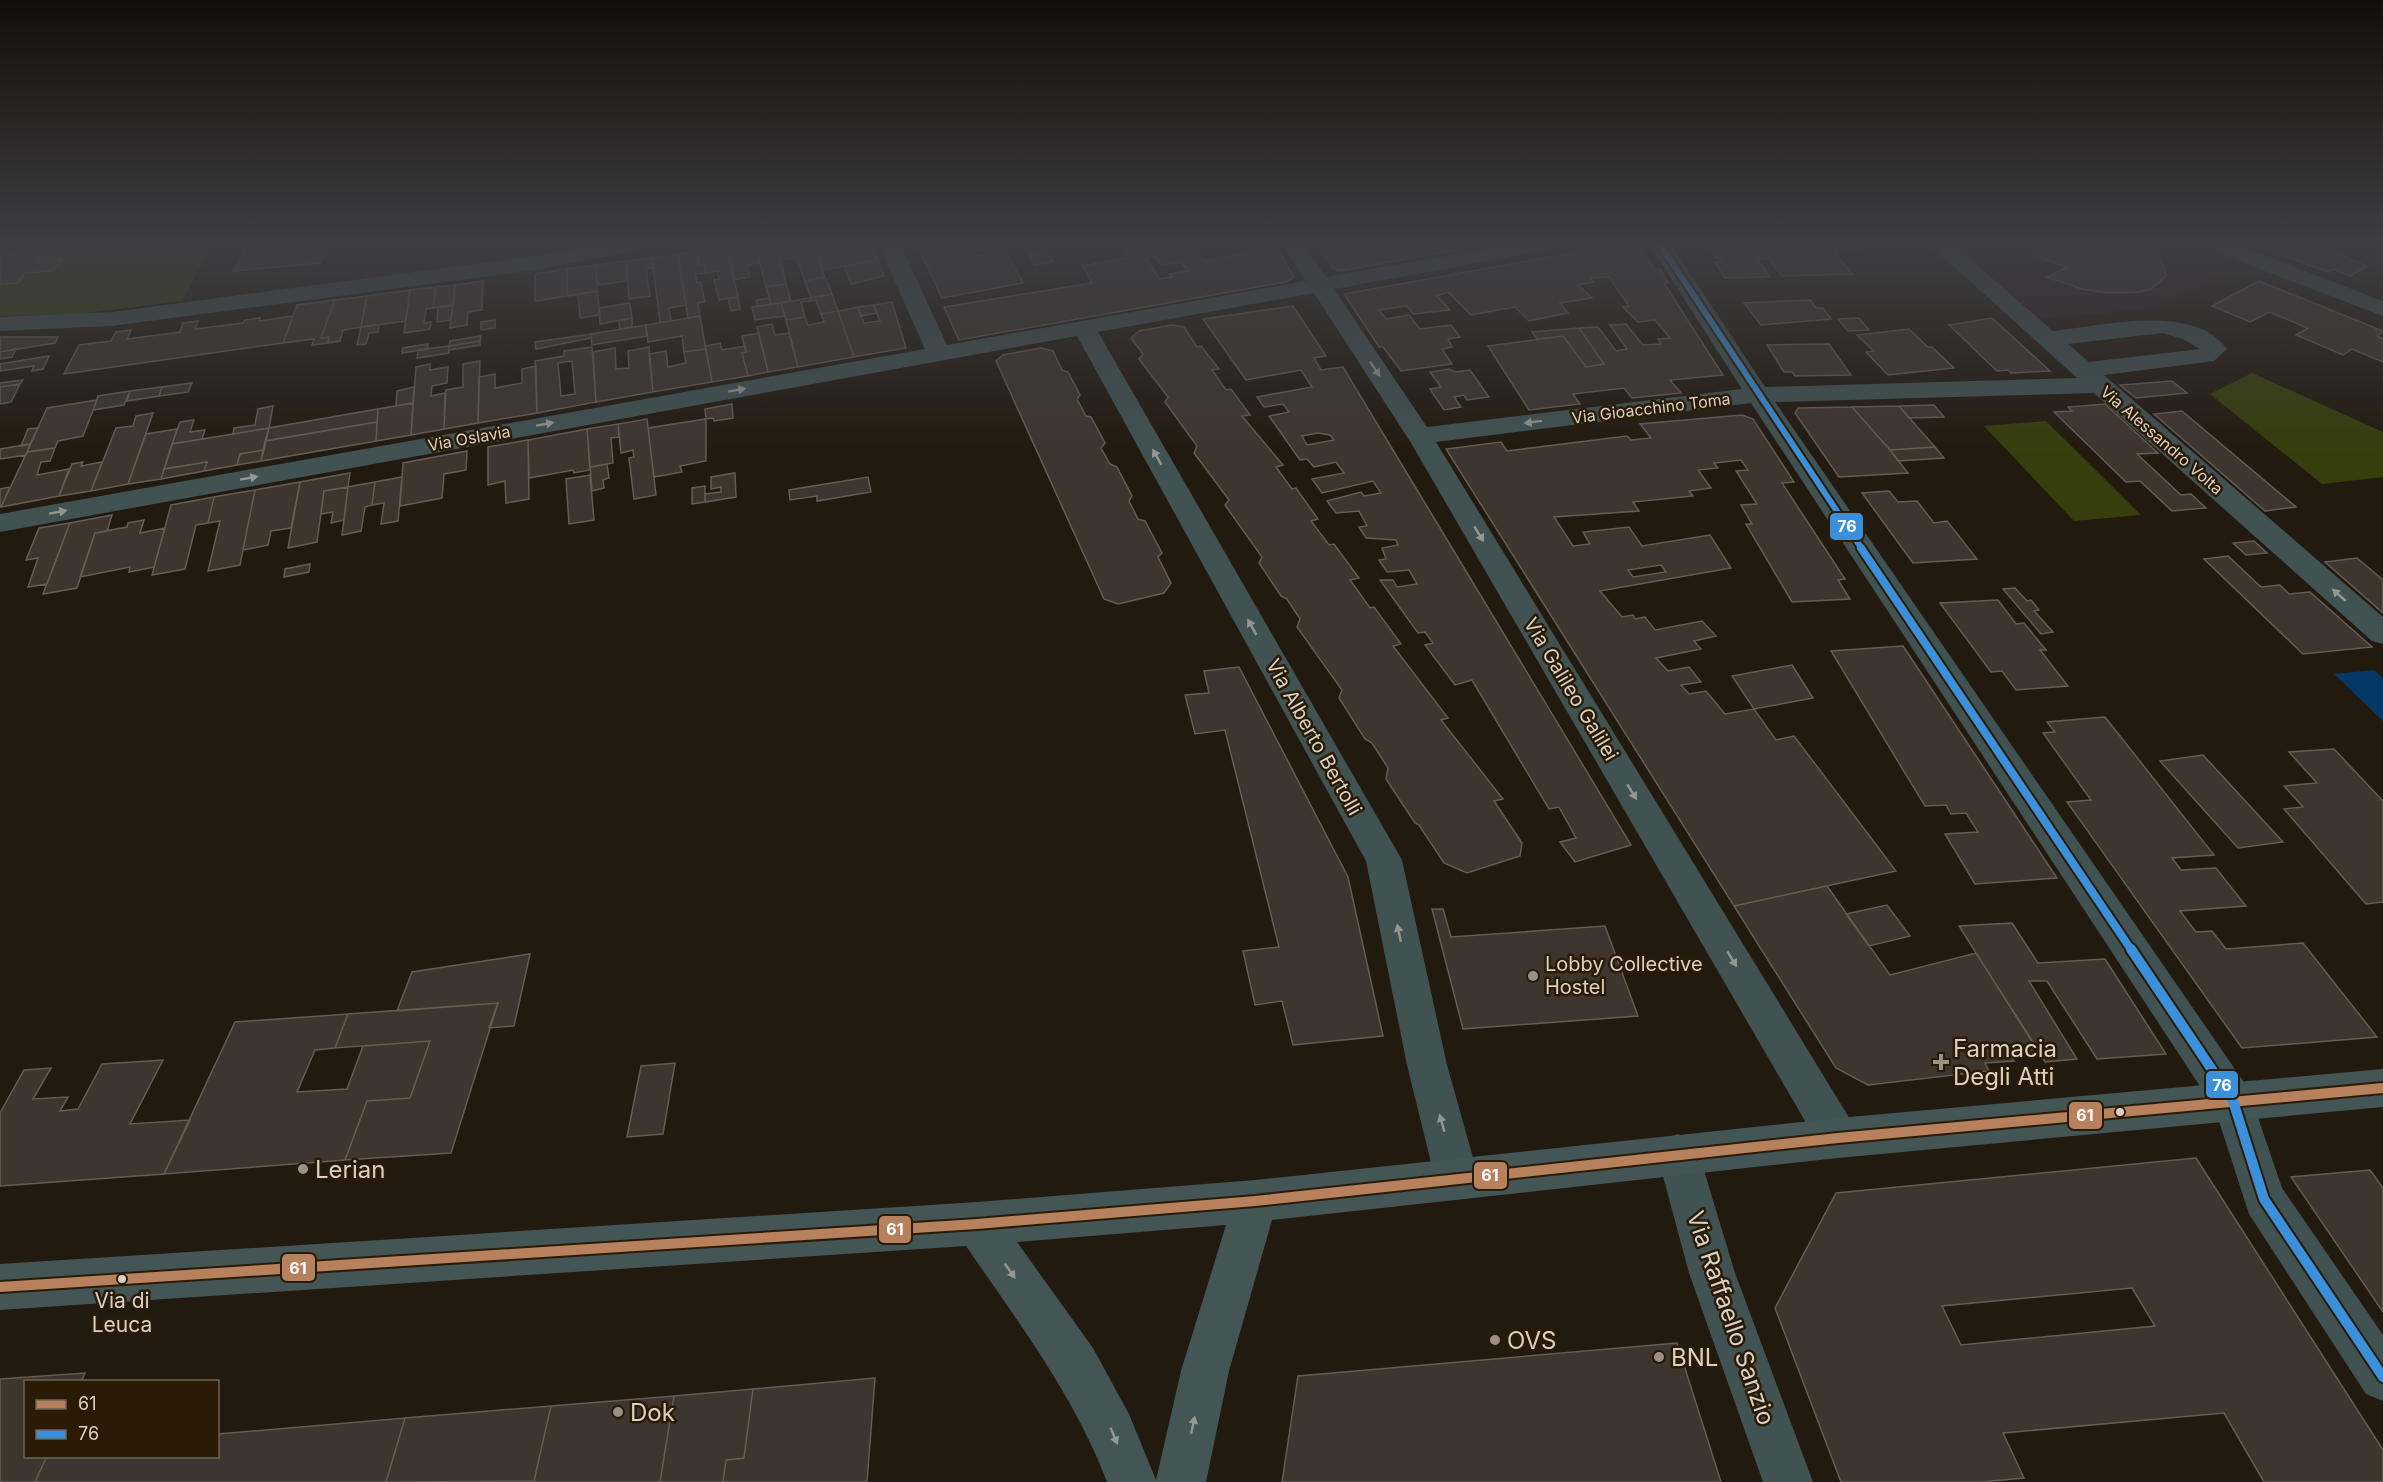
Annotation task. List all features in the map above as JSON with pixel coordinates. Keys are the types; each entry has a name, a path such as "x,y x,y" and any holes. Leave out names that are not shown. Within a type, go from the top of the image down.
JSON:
{"main road":[{"path":"0,1287 977,1224 1255,1202 1678,1154 2383,1088"},
{"path":"1181,1482 1205,1371 1255,1202"},
{"path":"977,1224 1076,1365 1113,1431 1132,1482"}],"street":[{"path":"0,324 112,320 148,315"},
{"path":"922,315 939,353"},
{"name":"Via Oslavia","path":"0,523 1154,315"},
{"name":"Via Galileo Galilei","path":"1339,315 1419,436 1838,1138"},
{"path":"1706,315 2233,1101 2264,1199 2383,1377"},
{"name":"Via Alessandro Volta","path":"2021,315 2383,634"},
{"name":"Via Gioacchino Toma","path":"1419,436 1758,395 2091,377 2205,356 2215,349 2200,336 2163,326 2048,339"},
{"name":"Via Alberto Bertolli","path":"1084,328 1384,860 1427,1065 1457,1179"},
{"name":"Via Raffaello Sanzio","path":"1678,1154 1712,1273 1788,1482"}],"shaded area":[{"path":"2035,315 2079,315 2039,319"}],"green space":[{"path":"0,315 59,315 0,316"},
{"path":"2252,373 2383,432 2383,477 2322,484 2210,394"},
{"path":"2046,421 2141,515 2074,521 1984,426"}],"water":[{"path":"2374,670 2383,678 2383,721 2334,674"}],"building":[{"path":"293,315 329,315 321,338 329,337 328,343 312,345 314,339 283,343"},
{"path":"329,315 363,315 361,327 343,330 340,341 328,343 329,337 321,338"},
{"path":"363,315 407,315 406,321 361,327"},
{"path":"406,315 425,315 424,323 431,322 430,329 404,333"},
{"path":"437,315 452,315 451,320 437,322"},
{"path":"451,315 468,315 467,325 450,328"},
{"path":"580,315 599,315 580,318"},
{"path":"599,315 632,315 632,318 600,324"},
{"path":"659,315 670,315 671,321 660,322"},
{"path":"688,315 700,315 700,316 688,318"},
{"path":"754,315 785,316 755,320"},
{"path":"785,315 805,317 786,320"},
{"path":"821,315 839,315 854,357 798,367 786,320 805,317 808,325 824,322"},
{"path":"839,315 861,315 864,323 880,321 878,315 896,315 906,348 854,357"},
{"path":"948,315 1099,315 959,340"},
{"path":"1230,315 1299,315 1326,356 1314,358 1321,370 1343,367 1631,845 1575,862 1560,842 1576,838 1559,807 1549,809 1472,680 1455,685 1425,645 1433,643 1425,632 1418,633 1380,580 1393,580 1397,587 1417,584 1409,570 1387,572 1379,560 1386,559 1382,548 1398,545 1396,540 1366,538 1359,527 1367,526 1359,511 1336,513 1327,501 1361,492 1364,496 1381,493 1373,481 1322,493 1312,479 1344,473 1336,462 1314,467 1307,459 1300,460 1269,416 1289,412 1283,404 1264,407 1257,397 1312,387 1301,370 1246,380 1203,319","holes":["1318,433 1330,435 1334,440 1307,445 1302,436"]},
{"path":"1358,315 1383,315 1386,319 1409,315 1420,329 1451,325 1460,337 1448,339 1452,347 1442,349 1452,364 1401,371 1383,347 1379,347"},
{"path":"1523,315 1557,315 1529,321"},
{"path":"1631,315 1685,315 1723,375 1670,380 1681,393 1632,398 1624,388 1573,394 1580,404 1529,410 1488,346 1563,336 1586,367 1604,364 1579,328 1598,327 1616,351 1627,349 1610,325 1626,324 1643,345 1661,344 1658,339 1670,338 1655,320 1638,322"},
{"path":"1753,315 1828,315 1831,319 1761,325"},
{"path":"2234,315 2263,315 2250,322"},
{"path":"2277,315 2344,315 2383,331 2377,336 2383,339 2383,362 2352,349 2343,355 2296,335 2308,328"},
{"path":"293,316 283,343 64,374 79,345 111,341 116,332 131,330 127,339 180,332 183,323 198,321 195,329 243,323 245,320 260,318 259,321"},
{"path":"700,316 706,349 684,352 682,336 648,342 646,325"},
{"path":"632,318 632,327 620,329 619,321"},
{"path":"1859,318 1869,330 1848,331 1838,319"},
{"path":"1992,318 2050,371 2011,373 2008,370 1997,371 1949,325"},
{"path":"495,320 495,328 481,330 481,322"},
{"path":"772,324 775,335 789,333 798,367 768,372 757,327"},
{"path":"379,325 378,332 369,333 366,344 357,345 361,327"},
{"path":"646,325 647,336 592,345 591,334"},
{"path":"1172,325 1184,327 1197,347 1201,346 1219,369 1212,370 1226,390 1231,389 1250,415 1242,416 1283,465 1276,467 1292,489 1296,488 1318,519 1311,521 1329,545 1334,544 1359,578 1350,580 1370,608 1374,607 1401,644 1393,646 1448,718 1441,720 1503,799 1494,801 1522,843 1520,856 1467,873 1444,863 1386,779 1388,768 1372,743 1365,739 1339,698 1342,690 1297,627 1300,619 1259,563 1262,557 1225,505 1229,500 1194,453 1197,446 1165,402 1168,397 1139,359 1143,354 1131,338 1139,331"},
{"path":"1579,328 1604,364 1586,367 1563,336 1537,339 1532,332"},
{"path":"1909,329 1954,368 1888,375 1866,352 1874,351 1857,335"},
{"path":"759,333 768,372 748,376 742,353 746,352 742,336"},
{"path":"591,334 591,338 536,349 535,342"},
{"path":"481,336 480,341 449,346 450,341"},
{"path":"0,337 58,337 55,343 0,352"},
{"path":"480,341 480,345 449,350 449,346"},
{"path":"720,343 722,350 745,346 746,352 742,353 748,376 712,382 705,346"},
{"path":"428,344 427,349 402,353 403,348"},
{"path":"1829,344 1851,375 1795,376 1792,372 1784,372 1767,345"},
{"path":"449,346 449,353 417,358 418,350"},
{"path":"592,347 596,402 537,413 535,361 564,356 564,351","holes":["572,361 575,394 561,396 558,363"]},
{"path":"649,347 653,392 596,402 593,352 615,348 616,369 629,368 628,351"},
{"path":"1041,348 1053,351 1062,370 1068,372 1080,395 1077,399 1086,416 1091,417 1105,443 1101,448 1110,464 1117,467 1132,496 1129,501 1138,519 1145,521 1162,553 1158,557 1171,583 1164,593 1118,604 1104,599 996,361 1003,355"},
{"path":"16,349 12,357 0,359 0,352"},
{"path":"706,349 712,382 653,392 649,354 666,351 668,367 686,363 684,352"},
{"path":"49,356 43,369 32,371 34,366 0,371 0,364"},
{"path":"480,361 478,423 444,429 446,390 463,387 463,364"},
{"path":"430,364 430,370 448,367 447,383 432,386 431,396 445,393 444,429 411,435 416,367"},
{"path":"536,366 537,413 478,423 479,377 495,374 495,388 522,383 522,369"},
{"path":"1449,369 1455,372 1470,370 1489,397 1467,400 1464,395 1454,397 1461,407 1444,410 1430,389 1441,387 1430,372"},
{"path":"23,380 20,384 0,387 0,383"},
{"path":"2172,381 2187,393 2136,398 2120,385"},
{"path":"192,383 188,392 159,396 162,387"},
{"path":"20,384 11,402 0,404 0,387"},
{"path":"162,387 159,396 127,401 130,391"},
{"path":"414,387 413,403 396,406 397,391"},
{"path":"130,391 124,405 93,410 98,396"},
{"path":"97,400 83,436 58,441 55,448 27,452 47,408"},
{"path":"413,403 411,435 376,441 378,409"},
{"path":"732,404 733,418 714,421 713,418 706,419 705,409"},
{"path":"2105,404 2158,453 2137,454 2181,495 2191,494 2206,508 2172,511 2140,481 2126,482 2054,412 2072,411 2068,407"},
{"path":"1934,405 1944,417 1909,418 1899,406"},
{"path":"273,406 269,428 233,434 234,428 255,425 258,409"},
{"path":"1899,406 1935,447 1890,450 1852,407"},
{"path":"1852,407 1908,473 1839,477 1795,413 1798,408"},
{"path":"378,409 377,422 265,441 269,428"},
{"path":"2182,411 2296,507 2265,511 2154,414"},
{"path":"153,413 128,484 91,491 116,428 133,426 136,416"},
{"path":"1742,415 1753,419 1794,482 1782,483 1845,579 1838,580 1850,599 1792,602 1746,524 1752,524 1741,505 1757,504 1736,471 1748,470 1741,460 1714,463 1718,468 1698,470 1711,488 1689,491 1693,496 1633,502 1639,511 1554,517 1573,546 1590,544 1583,532 1629,527 1642,546 1710,535 1731,568 1600,591 1622,617 1633,615 1635,619 1645,617 1655,630 1702,621 1716,636 1694,641 1701,649 1656,658 1668,671 1689,667 1701,682 1681,685 1689,694 1706,691 1725,714 1754,709 1776,740 1794,736 1896,871 1734,906 1446,449 1501,442 1507,451 1627,436 1631,440 1651,438 1640,424","holes":["1661,565 1666,572 1633,577 1628,570"]},
{"path":"647,419 656,495 634,499 629,458 634,457 633,450 621,453 618,424"},
{"path":"706,419 706,461 680,466 682,472 654,477 648,428"},
{"path":"194,420 190,432 205,430 202,439 172,444 180,422"},
{"path":"377,422 376,441 261,461 265,441"},
{"path":"618,424 619,437 611,438 613,463 590,467 587,429"},
{"path":"38,428 30,444 21,446 28,429"},
{"path":"269,428 264,450 240,454 237,465 204,471 207,462 164,469 172,444"},
{"path":"177,429 161,479 128,484 146,434"},
{"path":"587,429 590,470 574,473 573,470 529,478 528,440"},
{"path":"528,440 529,499 506,503 505,481 488,485 488,447"},
{"path":"30,444 26,455 0,459 0,449"},
{"path":"1935,447 1944,458 1898,461 1890,450"},
{"path":"55,448 50,461 41,462 37,475 69,469 59,496 1,507 27,452"},
{"path":"264,450 261,461 237,465 240,454"},
{"path":"467,451 466,470 444,474 442,498 400,506 403,463"},
{"path":"83,462 81,466 102,462 91,491 59,496 72,464"},
{"path":"207,462 204,471 161,479 164,469"},
{"path":"607,464 609,478 603,480 604,488 592,491 590,467"},
{"path":"350,473 348,487 324,491 317,542 288,548 300,482"},
{"path":"735,473 736,497 705,502 705,494 721,492 721,487 711,489 711,477"},
{"path":"590,475 594,520 569,524 566,479"},
{"path":"402,477 398,521 381,524 384,503 372,505 375,482"},
{"path":"868,477 871,492 817,501 817,496 790,500 789,490"},
{"path":"300,482 291,528 271,531 268,545 243,550 255,490"},
{"path":"375,482 372,505 365,507 361,531 342,535 348,487"},
{"path":"705,486 705,502 692,504 692,488"},
{"path":"10,487 1,507 0,507 0,489"},
{"path":"348,487 344,520 331,523 333,512 321,514 324,491"},
{"path":"255,490 240,565 208,571 220,521 208,523 214,497"},
{"path":"1889,491 1898,502 1917,501 1934,523 1947,521 1977,559 1913,563 1862,493"},
{"path":"214,497 208,523 196,525 185,569 152,575 171,505"},
{"path":"112,515 107,531 95,533 77,588 43,594 70,523"},
{"path":"144,520 140,533 165,528 154,567 129,572 130,567 80,577 95,533 127,527 128,523"},
{"path":"70,523 47,584 28,587 38,558 26,560 39,528"},
{"path":"2254,541 2267,553 2246,555 2233,543"},
{"path":"2228,556 2261,587 2280,585 2289,594 2310,592 2372,647 2303,654 2204,559"},
{"path":"2357,558 2383,580 2383,613 2325,562"},
{"path":"310,564 309,572 284,577 285,569"},
{"path":"2015,588 2027,601 2031,600 2039,610 2034,611 2053,632 2041,634 2003,589"},
{"path":"1998,600 2016,624 2024,623 2046,650 2040,650 2068,686 2016,690 2002,671 1991,672 1940,603"},
{"path":"1903,646 2057,878 1975,884 1945,834 1978,832 1966,813 1951,814 1946,805 1925,806 1831,651"},
{"path":"1792,665 1813,698 1754,709 1732,676"},
{"path":"1239,667 1348,877 1383,1036 1293,1045 1282,1001 1255,1005 1243,951 1279,947 1225,730 1195,734 1185,695 1209,693 1204,671"},
{"path":"2105,717 2214,855 2172,858 2181,870 2216,868 2246,906 2180,911 2196,932 2212,931 2226,949 2303,943 2377,1037 2242,1048 2067,802 2091,800 2043,733 2055,732 2047,722"},
{"path":"2334,749 2383,801 2383,902 2366,904 2284,809 2303,807 2284,786 2317,783 2289,752"},
{"path":"2203,755 2283,842 2238,848 2160,761"},
{"path":"1827,886 1890,975 1976,953 2040,1053 2010,1055 2014,1061 1985,1063 1989,1071 1868,1085 1836,1068 1734,906"},
{"path":"1887,905 1910,936 1869,946 1846,914"},
{"path":"1432,909 1443,909 1451,937 1605,926 1638,1016 1463,1029"},
{"path":"2012,923 2038,963 2105,959 2166,1054 2097,1059 2047,981 2029,981 2077,1059 2045,1062 1959,926"},
{"path":"530,954 514,1026 489,1028 498,1003 397,1011 412,972"},
{"path":"498,1003 451,1153 345,1160 367,1101 410,1098 430,1041 335,1048 348,1014"},
{"path":"348,1014 335,1048 315,1050 297,1092 347,1089 363,1046 430,1041 410,1098 367,1101 345,1160 164,1174 235,1022"},
{"path":"163,1060 130,1124 190,1120 164,1174 0,1186 0,1113 24,1070 51,1068 33,1099 68,1097 60,1111 78,1109 102,1064"},
{"path":"675,1063 663,1134 627,1137 641,1066"},
{"path":"2196,1158 2383,1450 2383,1482 2264,1482 2224,1413 2003,1433 2024,1478 1981,1482 1841,1482 1775,1308 1836,1193","holes":["2132,1288 2155,1326 1961,1345 1942,1306"]},
{"path":"2370,1170 2383,1188 2383,1312 2291,1177"},
{"path":"1677,1343 1721,1482 1282,1482 1298,1376"},
{"path":"85,1373 82,1380 24,1380 24,1458 46,1458 35,1482 0,1482 0,1379"},
{"path":"875,1378 867,1482 723,1482 726,1460 744,1458 753,1389"},
{"path":"753,1389 744,1458 726,1460 723,1482 660,1482 674,1396"},
{"path":"674,1396 660,1482 521,1482 534,1481 551,1406"},
{"path":"551,1406 534,1481 386,1482 405,1418"},
{"path":"405,1418 386,1482 35,1482 46,1458 219,1458 219,1434"}],"transit line":[{"name":"76","path":"1706,315 2233,1101 2264,1199 2383,1377"},
{"name":"61","path":"0,1287 977,1224 1255,1201 1838,1138 2383,1088"}],"place":[{"name":"Lobby Collective Hostel","path":"1533,976"},
{"name":"Farmacia Degli Atti","path":"1941,1062"},
{"name":"Lerian","path":"303,1169"},
{"name":"Via di Leuca","path":"122,1279"},
{"name":"OVS","path":"1495,1340"},
{"name":"BNL","path":"1659,1357"},
{"name":"Dok","path":"618,1412"}]}
